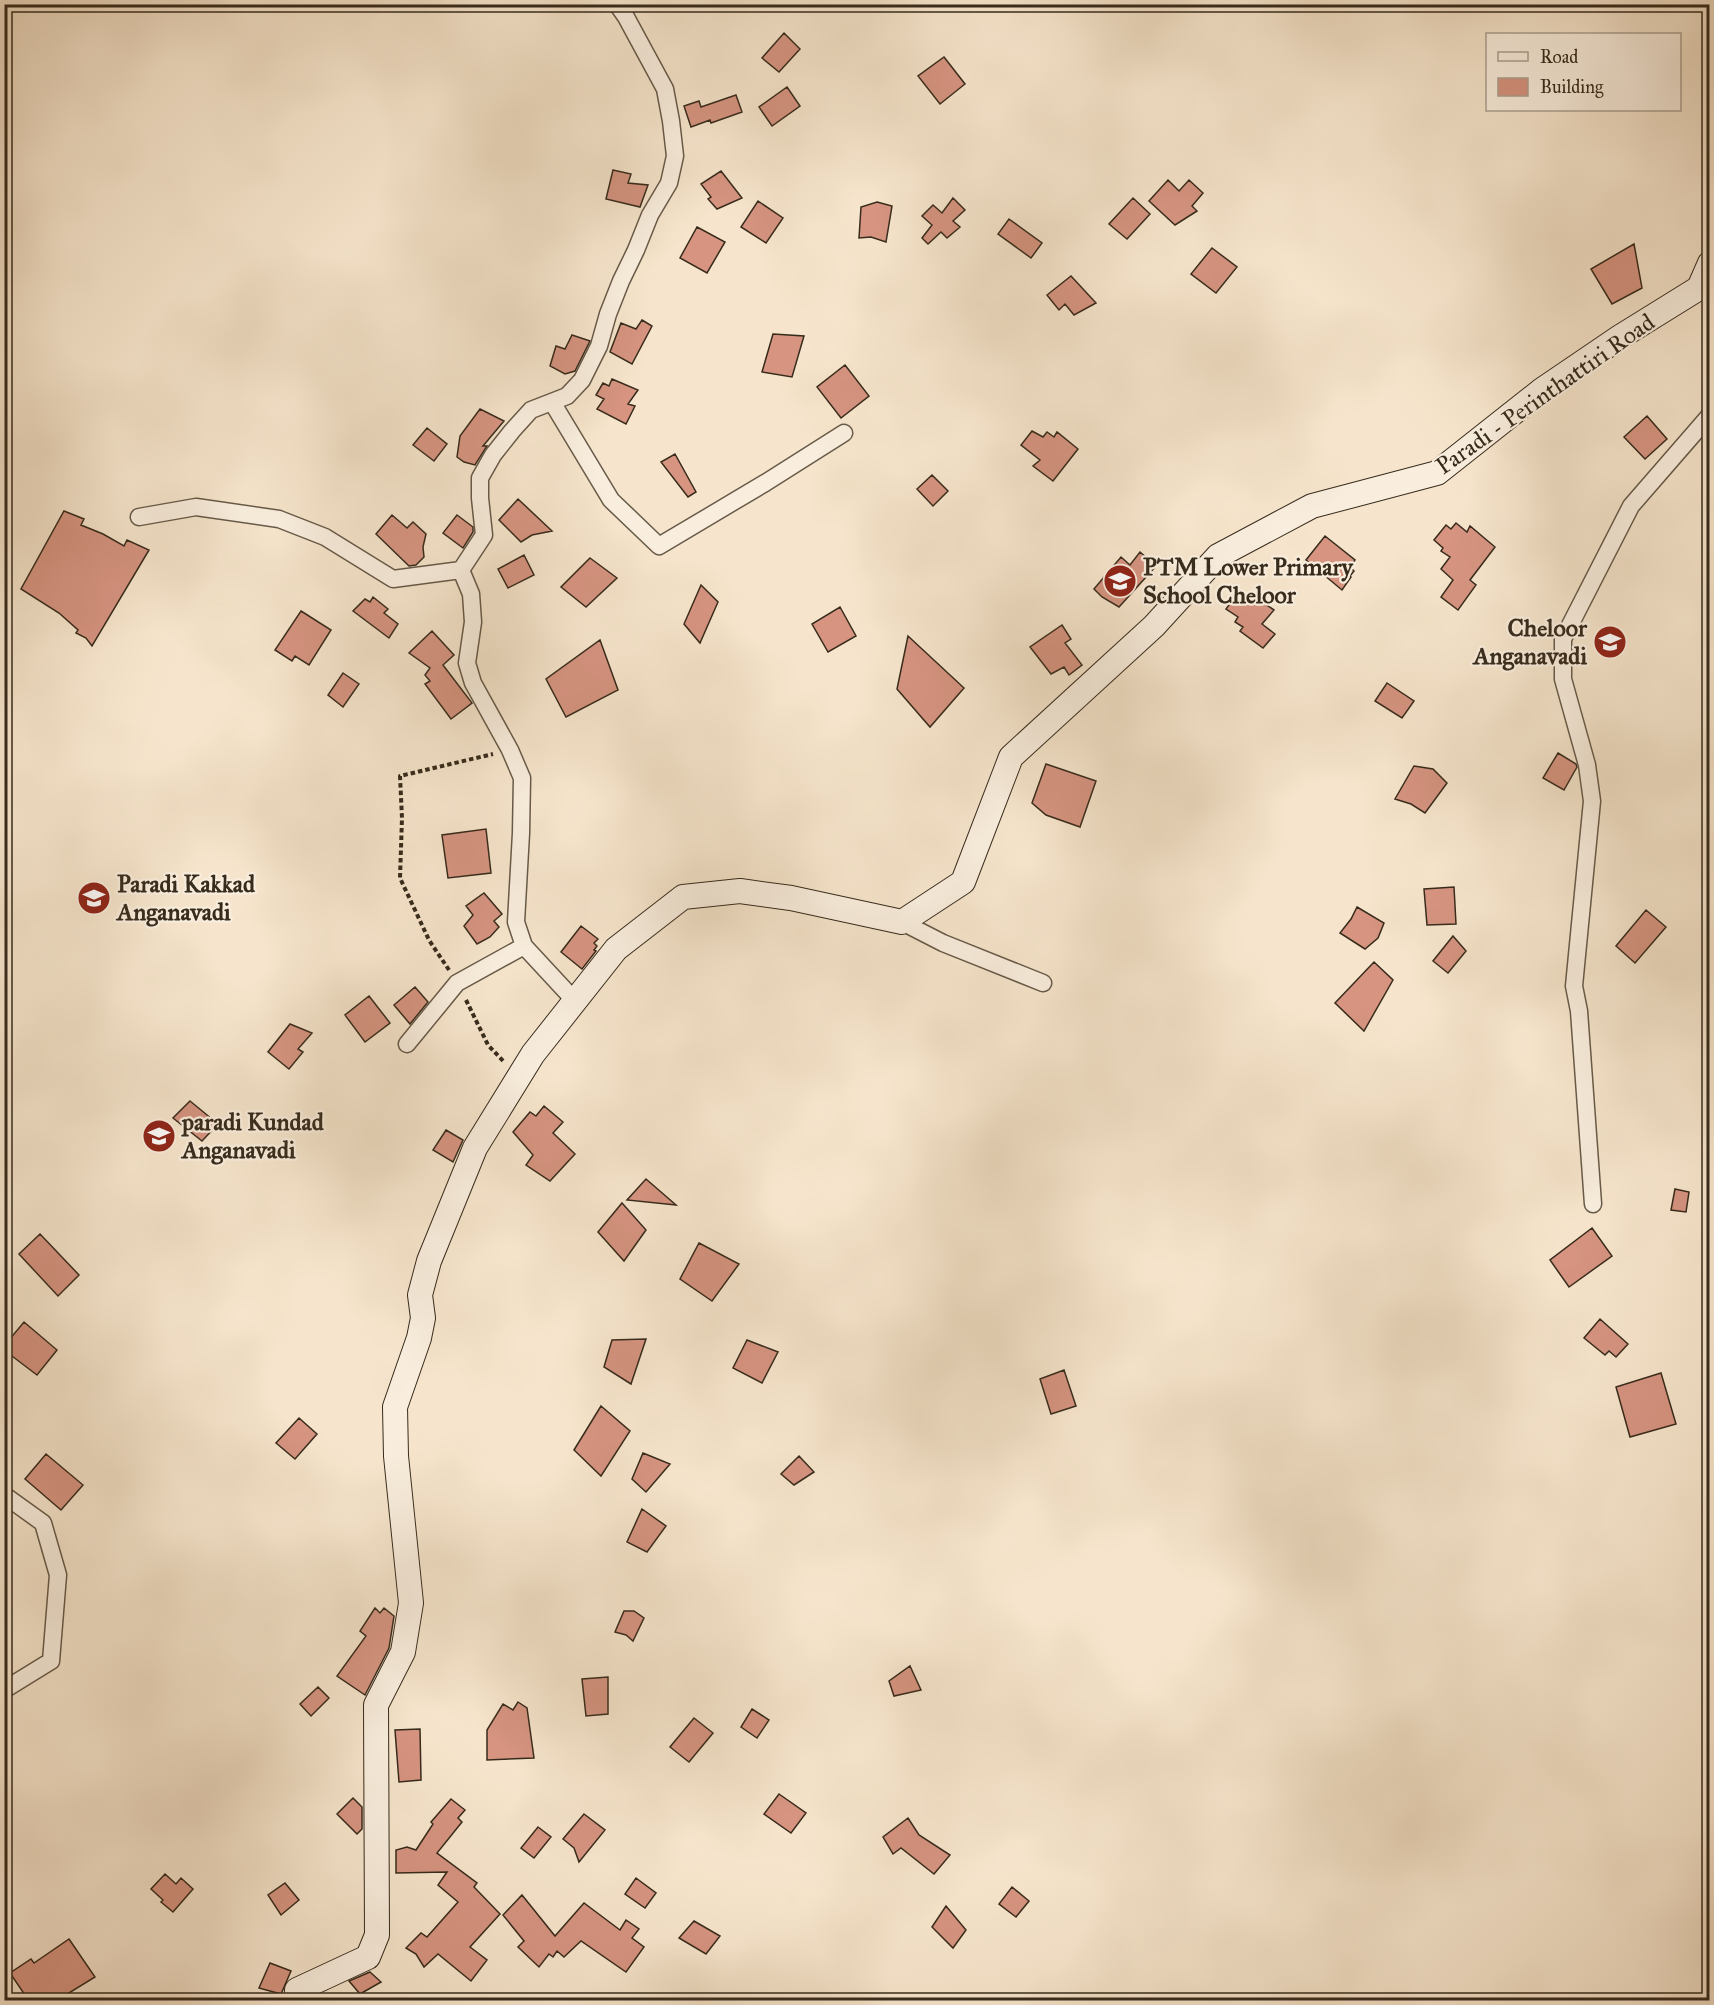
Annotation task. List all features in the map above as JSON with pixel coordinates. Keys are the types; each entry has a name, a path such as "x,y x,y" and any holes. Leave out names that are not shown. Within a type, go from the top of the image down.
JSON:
{"main road":[{"name":"Paradi - Perinthattiri Road","path":"902,922 963,882 1011,757 1154,626 1218,556 1312,506 1437,473 1542,390 1620,337 1700,288 1708,269"},
{"path":"298,2001 297,1990 368,1957 377,1935 376,1705 403,1652 411,1603 396,1456 395,1407 419,1338 423,1318 420,1295 429,1261 475,1148 533,1054 616,949 683,897 740,891 791,898 902,922"}],"street":[{"path":"461,570 484,535 480,477 493,455 531,410 567,396 582,380 599,346 608,314 650,215 669,183 675,156 665,89 617,4"},
{"path":"552,402 611,500 658,546 844,433"},
{"path":"1593,1204 1579,1011 1574,986 1592,801 1587,765 1563,680 1563,639 1631,506 1710,415"},
{"path":"139,517 196,507 279,519 325,537 393,579 461,570"},
{"path":"461,570 471,594 473,622 467,663 472,683 510,750 522,778 522,833 516,922 524,946 575,1001"},
{"path":"902,922 943,943 1042,983"},
{"path":"407,1044 457,983 524,946"},
{"path":"4,1495 43,1523 58,1575 51,1661 4,1690"}],"path":[{"path":"510,750 400,776 402,818 400,878 429,940 457,983 488,1046 519,1078"}],"building":[{"path":"784,33 800,49 779,72 762,58"},
{"path":"944,57 965,84 940,104 918,76"},
{"path":"787,87 800,106 772,126 759,107"},
{"path":"736,95 742,112 711,123 710,120 691,127 684,106 699,101 701,107"},
{"path":"613,170 631,174 628,183 648,185 640,207 606,199"},
{"path":"721,171 742,198 717,209 708,199 711,197 701,184"},
{"path":"1168,180 1179,191 1189,180 1203,193 1192,206 1197,211 1175,225 1149,201"},
{"path":"953,198 965,210 953,221 960,227 947,238 941,232 928,244 922,238 932,225 922,216 933,205 942,213"},
{"path":"1133,198 1150,214 1127,239 1109,224"},
{"path":"758,201 783,218 766,243 741,227"},
{"path":"877,202 892,206 886,242 871,237 859,238 861,207"},
{"path":"1009,219 1042,243 1031,258 998,234"},
{"path":"697,227 725,242 707,273 680,258"},
{"path":"1634,244 1642,288 1612,304 1591,269"},
{"path":"1212,248 1237,267 1216,293 1191,274"},
{"path":"1071,276 1096,303 1074,315 1065,304 1059,310 1047,295"},
{"path":"642,320 652,326 632,364 610,352 621,323 636,329"},
{"path":"773,334 804,336 792,377 762,372"},
{"path":"572,335 590,341 575,371 565,374 550,366 556,346 565,349"},
{"path":"845,365 869,396 841,418 817,387"},
{"path":"612,379 638,390 628,404 635,406 626,424 597,409 604,399 596,395 603,383 609,386"},
{"path":"480,409 504,421 483,446 487,446 475,465 457,457 460,436"},
{"path":"1647,416 1667,439 1645,459 1624,437"},
{"path":"427,428 447,444 434,461 413,445"},
{"path":"1032,431 1043,437 1047,432 1054,437 1057,432 1078,449 1053,481 1033,466 1040,460 1021,445"},
{"path":"675,454 696,492 688,497 661,462"},
{"path":"932,475 948,491 933,506 917,489"},
{"path":"518,499 552,531 532,535 521,542 499,520"},
{"path":"64,511 84,519 81,525 124,546 127,540 149,550 92,646 86,638 76,633 78,630 59,613 21,589"},
{"path":"392,515 407,528 413,522 426,534 423,547 424,557 416,565 409,566 376,534"},
{"path":"457,515 473,527 473,532 463,548 443,533"},
{"path":"1456,523 1467,532 1470,526 1495,547 1470,580 1476,585 1458,610 1441,597 1453,580 1441,569 1450,557 1441,551 1443,548 1434,540 1446,525 1451,529"},
{"path":"1325,536 1355,560 1350,567 1354,571 1342,590 1306,560"},
{"path":"1140,552 1156,566 1119,607 1102,597 1094,589 1121,557 1130,565"},
{"path":"524,555 534,575 508,588 498,569"},
{"path":"590,558 617,578 586,607 561,587"},
{"path":"701,585 718,602 700,643 684,624"},
{"path":"1236,595 1246,603 1252,595 1274,610 1262,624 1275,634 1263,648 1240,631 1243,627 1235,622 1238,617 1226,609"},
{"path":"373,597 388,609 384,613 398,624 389,638 353,611 365,599 370,602"},
{"path":"840,607 856,636 828,652 812,624"},
{"path":"301,611 331,630 309,665 295,656 292,661 275,650"},
{"path":"1062,625 1071,639 1065,643 1082,665 1069,675 1064,667 1051,674 1030,647"},
{"path":"432,631 454,655 443,665 472,703 451,719 425,684 430,681 425,675 430,668 409,653"},
{"path":"908,636 964,688 930,727 897,689"},
{"path":"600,640 618,690 566,717 546,679"},
{"path":"343,673 359,684 343,707 328,695"},
{"path":"1387,683 1414,701 1402,718 1375,701"},
{"path":"1558,753 1576,764 1577,767 1564,790 1543,778"},
{"path":"1046,764 1096,781 1080,827 1046,815 1032,803"},
{"path":"1414,766 1433,769 1447,783 1425,813 1411,804 1395,799"},
{"path":"486,829 491,873 448,878 442,835"},
{"path":"1454,887 1456,924 1427,925 1424,889"},
{"path":"484,893 502,914 494,921 499,927 490,937 477,944 464,926 473,915 466,906"},
{"path":"1357,907 1384,923 1378,938 1365,949 1340,933"},
{"path":"1646,910 1666,927 1635,963 1616,946"},
{"path":"581,926 598,939 594,943 597,946 594,950 596,951 582,969 561,952"},
{"path":"1453,936 1466,951 1448,973 1433,961"},
{"path":"1374,962 1393,980 1364,1031 1335,1003"},
{"path":"415,987 428,1002 410,1024 394,1005"},
{"path":"369,996 390,1023 365,1042 345,1015"},
{"path":"290,1024 312,1033 298,1049 303,1052 289,1069 268,1052"},
{"path":"190,1101 218,1124 202,1141 173,1118"},
{"path":"544,1106 563,1122 553,1133 575,1154 550,1181 526,1165 533,1155 513,1132 530,1112 536,1116"},
{"path":"446,1130 463,1140 453,1162 433,1150"},
{"path":"646,1179 676,1205 627,1200"},
{"path":"1675,1189 1689,1192 1686,1212 1671,1210"},
{"path":"622,1203 646,1230 624,1261 598,1232"},
{"path":"1592,1228 1612,1256 1569,1287 1550,1260"},
{"path":"40,1234 79,1275 58,1296 19,1254"},
{"path":"699,1243 739,1264 712,1301 680,1279"},
{"path":"1600,1319 1628,1344 1616,1357 1609,1351 1605,1355 1584,1338"},
{"path":"24,1322 57,1350 37,1375 4,1350 4,1346"},
{"path":"646,1339 631,1384 604,1367 612,1340"},
{"path":"747,1340 778,1352 762,1383 733,1368"},
{"path":"1064,1370 1076,1406 1051,1414 1040,1379"},
{"path":"1661,1373 1676,1424 1630,1437 1616,1387"},
{"path":"601,1406 630,1431 601,1476 574,1450"},
{"path":"299,1418 317,1434 295,1459 276,1443"},
{"path":"643,1453 670,1464 646,1492 632,1479"},
{"path":"46,1454 83,1485 61,1510 25,1479"},
{"path":"799,1456 814,1472 794,1485 781,1474"},
{"path":"642,1509 666,1526 647,1552 627,1542"},
{"path":"375,1608 380,1613 384,1608 394,1616 389,1648 365,1695 337,1676 366,1636 360,1631"},
{"path":"624,1611 634,1611 644,1618 633,1641 626,1635 615,1632"},
{"path":"910,1666 921,1690 894,1696 889,1681"},
{"path":"608,1677 608,1714 586,1716 582,1679"},
{"path":"318,1687 329,1698 311,1716 300,1704"},
{"path":"518,1702 527,1708 534,1758 487,1760 487,1730 503,1704 513,1710"},
{"path":"752,1709 769,1720 757,1738 741,1727"},
{"path":"694,1718 713,1733 689,1762 670,1747"},
{"path":"420,1729 421,1780 399,1782 395,1730"},
{"path":"779,1794 806,1813 791,1833 764,1814"},
{"path":"353,1798 362,1807 362,1829 357,1834 337,1814"},
{"path":"451,1799 465,1810 458,1818 462,1822 437,1853 477,1883 474,1887 500,1914 470,1947 487,1960 471,1981 438,1954 424,1967 416,1954 406,1948 421,1933 427,1937 458,1902 438,1885 447,1872 396,1873 396,1850 407,1847 416,1850 433,1824 431,1822"},
{"path":"584,1814 605,1830 579,1862 574,1848 563,1839"},
{"path":"908,1818 919,1835 950,1855 934,1874 901,1848 893,1854 883,1837"},
{"path":"538,1827 551,1837 534,1858 521,1848"},
{"path":"165,1874 176,1884 181,1878 193,1889 173,1912 151,1889"},
{"path":"636,1878 656,1893 645,1908 625,1894"},
{"path":"285,1883 299,1900 281,1915 268,1895"},
{"path":"1012,1887 1029,1901 1016,1917 999,1904"},
{"path":"522,1895 555,1936 584,1903 620,1930 626,1920 639,1929 632,1938 644,1947 626,1972 581,1941 564,1957 557,1951 553,1957 549,1954 539,1967 518,1947 524,1941 503,1915"},
{"path":"946,1906 966,1930 953,1948 932,1927"},
{"path":"694,1921 720,1936 706,1954 679,1938"},
{"path":"69,1939 95,1977 56,2001 29,2001 10,1973 31,1959 34,1963"},
{"path":"270,1963 291,1971 281,1994 259,1988"},
{"path":"370,1972 381,1982 360,1994 349,1981"}],"place":[{"name":"PTM Lower Primary School Cheloor","path":"1120,581"},
{"name":"Cheloor Anganavadi","path":"1610,642"},
{"name":"Paradi Kakkad Anganavadi","path":"94,898"},
{"name":"paradi Kundad Anganavadi","path":"159,1136"}]}
